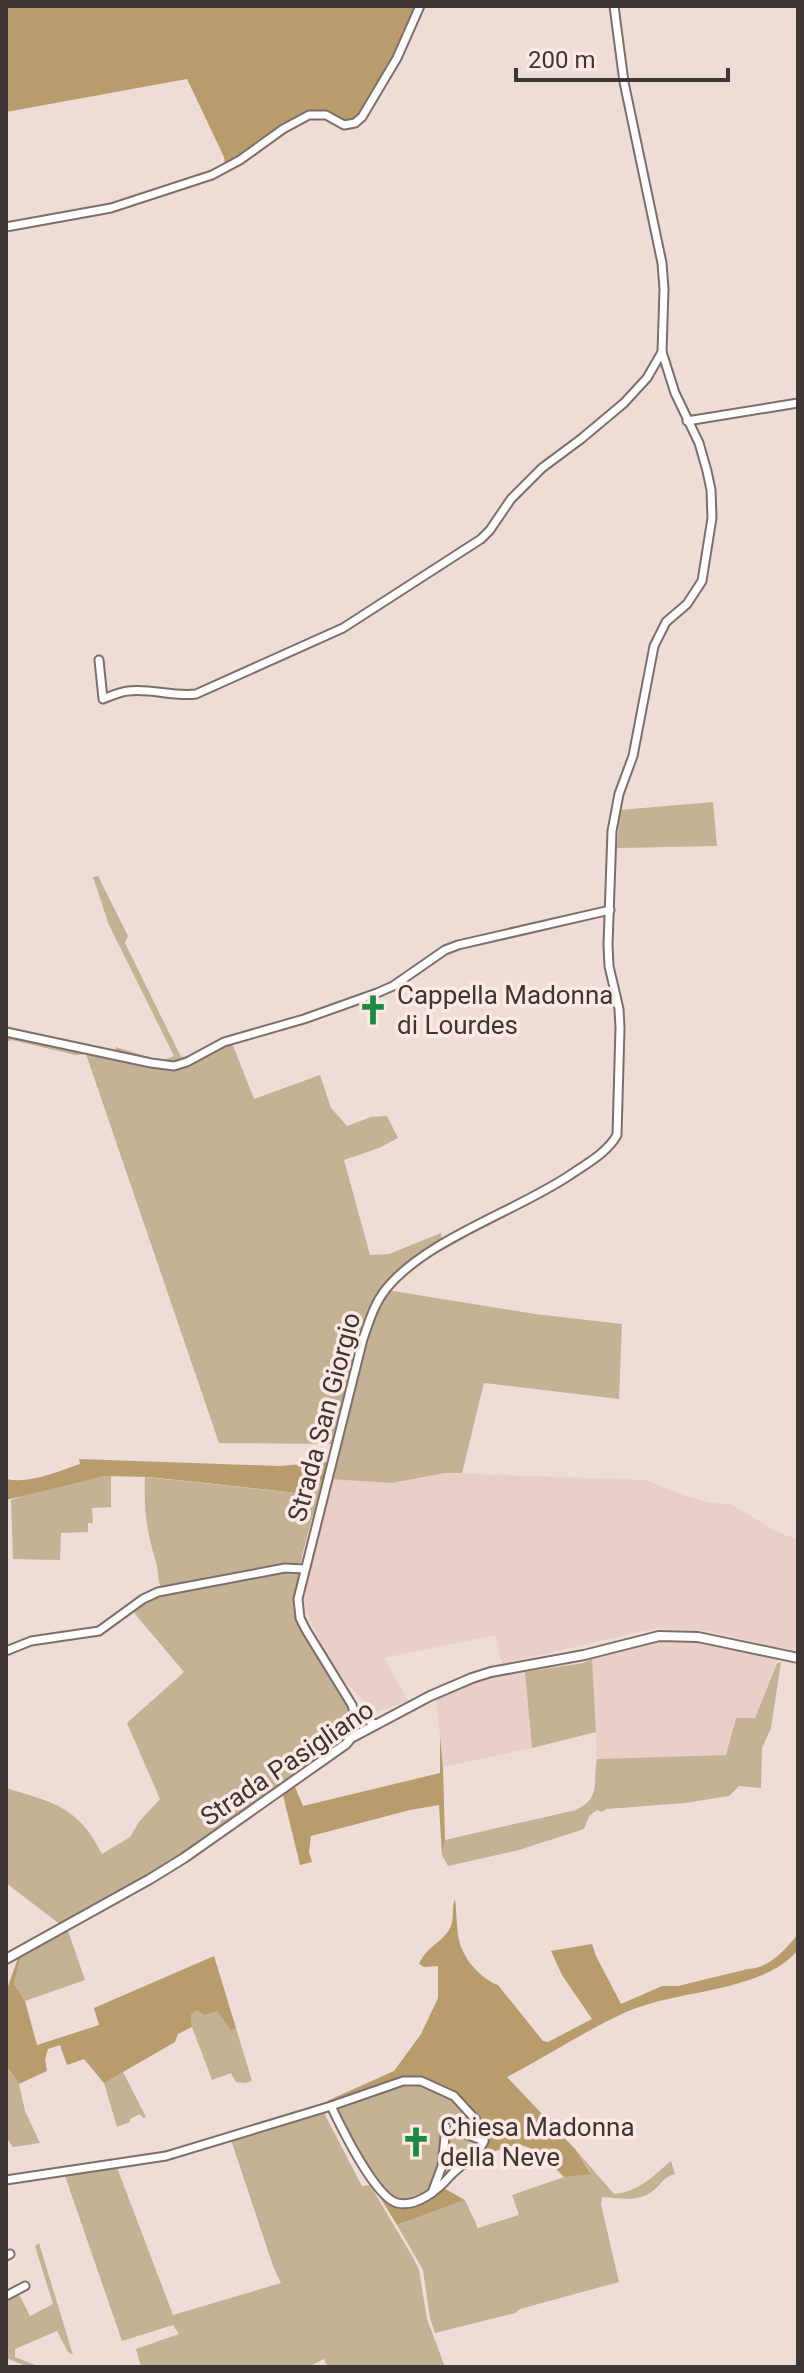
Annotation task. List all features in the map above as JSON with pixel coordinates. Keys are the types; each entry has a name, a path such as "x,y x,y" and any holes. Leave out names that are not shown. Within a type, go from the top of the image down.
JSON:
{"street":[{"path":"6,227 111,208 212,175 309,115 326,115 344,125 355,123 362,117 387,76 420,6"},
{"name":"Strada San Giorgio","path":"355,1713 300,1618 298,1599 363,1339 372,1311 385,1290 409,1266 551,1188 609,1147 617,1135 620,1028 609,966 612,831 619,794 633,756 658,633 695,594 702,581 707,555 712,518 711,490 699,443 680,406 662,352 662,263 624,82 614,6"},
{"path":"95,706 103,699 125,691 196,694 343,628 481,539 511,499 542,468 624,403 647,378 662,352"},
{"path":"686,418 798,403"},
{"path":"99,660 103,699"},
{"path":"6,1032 174,1066 224,1042 304,1019 393,986 445,950 458,945 610,910"},
{"path":"6,1651 31,1641 99,1631 143,1599 158,1592 285,1568 304,1569"},
{"name":"Strada Pasigliano","path":"6,1959 184,1858 351,1738 451,1686 491,1672 584,1655 659,1636 698,1637 798,1658"},
{"path":"351,1738 355,1713 375,1724"},
{"path":"6,2180 166,2156 403,2081 421,2081 454,2096 476,2120 484,2141 432,2193 411,2202 395,2202 368,2174 331,2106"},
{"path":"432,2193 442,2166 445,2131 458,2131 484,2141"},
{"path":"6,2296 25,2286"}],"shaded area":[{"path":"6,6 417,6 378,87 357,115 347,123 318,111 295,118 225,164 187,79 6,112"},
{"path":"713,802 717,846 617,848 620,810"},
{"path":"98,876 128,936 125,943 181,1057 192,1055 232,1034 232,1043 254,1099 320,1075 331,1108 347,1126 371,1117 387,1116 398,1138 344,1160 370,1255 389,1254 441,1233 442,1242 396,1275 372,1308 365,1322 332,1444 219,1443 86,1054 75,1055 12,1040 6,1042 6,1032 115,1056 116,1047 161,1061 174,1056 109,925 93,877"},
{"path":"387,1290 535,1314 622,1324 619,1399 484,1383 462,1473 445,1473 392,1483 329,1479 374,1310"},
{"path":"79,1459 280,1466 327,1462 324,1478 306,1494 149,1477 105,1476 6,1500 6,1479 24,1480 43,1476 80,1464"},
{"path":"445,1473 645,1480 682,1495 711,1503 731,1504 773,1530 798,1540 798,1653 707,1631 656,1628 502,1664 496,1635 384,1658 408,1701 375,1712 346,1683 325,1651 303,1599 329,1479 392,1483"},
{"path":"111,1476 111,1507 92,1508 93,1523 88,1523 88,1532 61,1533 60,1560 13,1559 11,1500"},
{"path":"145,1477 306,1494 324,1478 300,1568 296,1603 298,1619 350,1709 352,1725 348,1739 182,1855 61,1925 6,1883 6,1788 51,1803 74,1816 102,1854 130,1837 160,1799 127,1723 184,1672 135,1614 135,1609 164,1593 148,1530"},
{"path":"684,1640 778,1658 755,1718 735,1719 727,1755 597,1759 592,1659 659,1641"},
{"path":"592,1659 596,1732 532,1748 525,1672"},
{"path":"781,1662 771,1728 762,1748 761,1788 739,1786 729,1796 606,1809 602,1812 597,1810 589,1816 584,1829 519,1850 448,1866 442,1855 445,1840 576,1810 584,1805 593,1794 597,1759 726,1755 736,1718 755,1718 777,1663"},
{"path":"525,1672 532,1748 443,1767 436,1697 474,1680"},
{"path":"440,1736 445,1840 442,1855 439,1805 311,1836 309,1852 312,1862 300,1865 283,1795 295,1787 303,1806 440,1773"},
{"path":"455,1899 462,1950 474,1968 498,1985 543,2041 548,2042 592,2019 562,1975 551,1951 592,1944 621,2004 662,1986 678,1986 756,1968 770,1962 798,1934 798,1950 763,1975 626,2012 507,2077 575,2149 591,2174 564,2177 539,2153 520,2145 481,2156 479,2152 484,2149 487,2138 478,2119 455,2094 420,2079 336,2103 327,2101 394,2071 421,2034 438,1998 438,1966 424,1967 419,1964 449,1930"},
{"path":"68,1931 85,1980 25,2001 14,1984 21,1956"},
{"path":"21,1956 14,1984 25,2001 37,2045 99,2025 94,2008 214,1956 236,2028 231,2030 217,2011 204,2015 197,2010 191,2015 192,2027 178,2034 175,2042 104,2083 84,2059 67,2065 60,2045 48,2049 45,2060 47,2071 19,2084 6,2066 6,1992"},
{"path":"197,2010 217,2011 231,2029 236,2028 252,2081 236,2082 231,2073 212,2080 192,2027 191,2015"},
{"path":"6,2067 19,2084 25,2111 40,2143 13,2147 6,2140"},
{"path":"123,2072 146,2117 140,2114 117,2127 104,2083"},
{"path":"403,2084 430,2088 455,2100 472,2120 480,2146 430,2192 408,2201 393,2198 377,2183 336,2109"},
{"path":"324,2113 362,2186 370,2185 414,2259 419,2270 427,2319 445,2367 328,2367 324,2359 308,2367 141,2367 136,2349 179,2334 173,2325 122,2341 64,2173 116,2165 173,2315 281,2283 231,2140"},
{"path":"575,2149 614,2194 639,2186 671,2161 675,2174 648,2194 629,2199 602,2197 619,2282 435,2333 423,2270 397,2225 465,2200 478,2228 519,2215 512,2195 567,2176 591,2173"},
{"path":"373,2186 403,2206 442,2187 465,2200 397,2225"},
{"path":"39,2243 73,2355 68,2352 57,2331 15,2349 15,2357 40,2367 29,2367 6,2358 6,2299 20,2296 30,2316 53,2304 35,2246"}],"place":[{"name":"Cappella Madonna di Lourdes","path":"373,1010"},
{"name":"Chiesa Madonna della Neve","path":"416,2142"}]}
